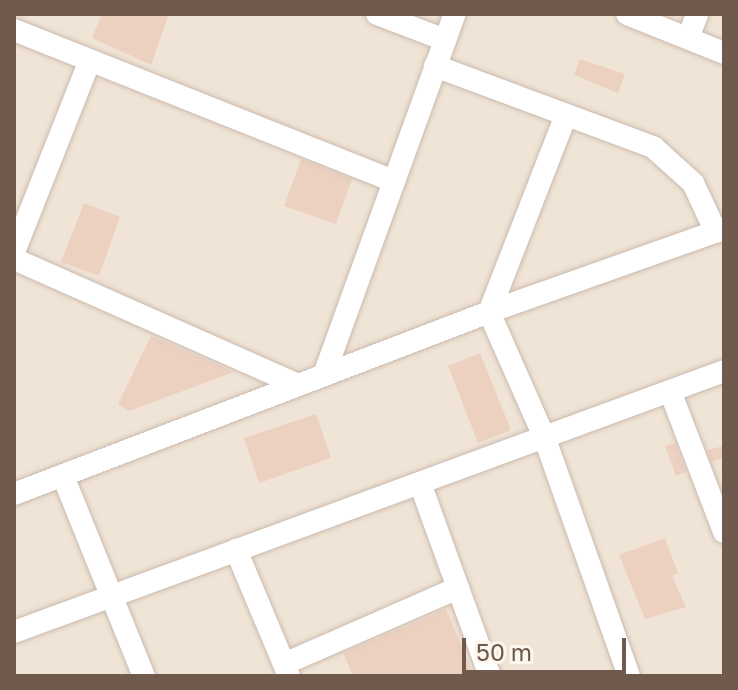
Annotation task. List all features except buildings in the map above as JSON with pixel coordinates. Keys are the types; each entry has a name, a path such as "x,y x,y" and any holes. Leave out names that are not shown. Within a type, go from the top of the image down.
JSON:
{"street":[{"path":"377,14 445,40"},
{"path":"324,375 455,14"},
{"path":"627,14 724,53"},
{"path":"688,38 697,14"},
{"path":"14,30 394,181"},
{"path":"14,252 90,60"},
{"path":"14,494 489,312 720,231 678,166 653,147 435,66"},
{"path":"566,115 489,312 545,439 629,676"},
{"path":"14,259 298,385"},
{"path":"14,632 724,371"},
{"path":"670,391 724,532"},
{"path":"63,476 144,676"},
{"path":"420,483 490,676"},
{"path":"236,550 286,670 458,588"}],"shaded area":[{"path":"14,14 724,14 724,676 14,676"}]}
